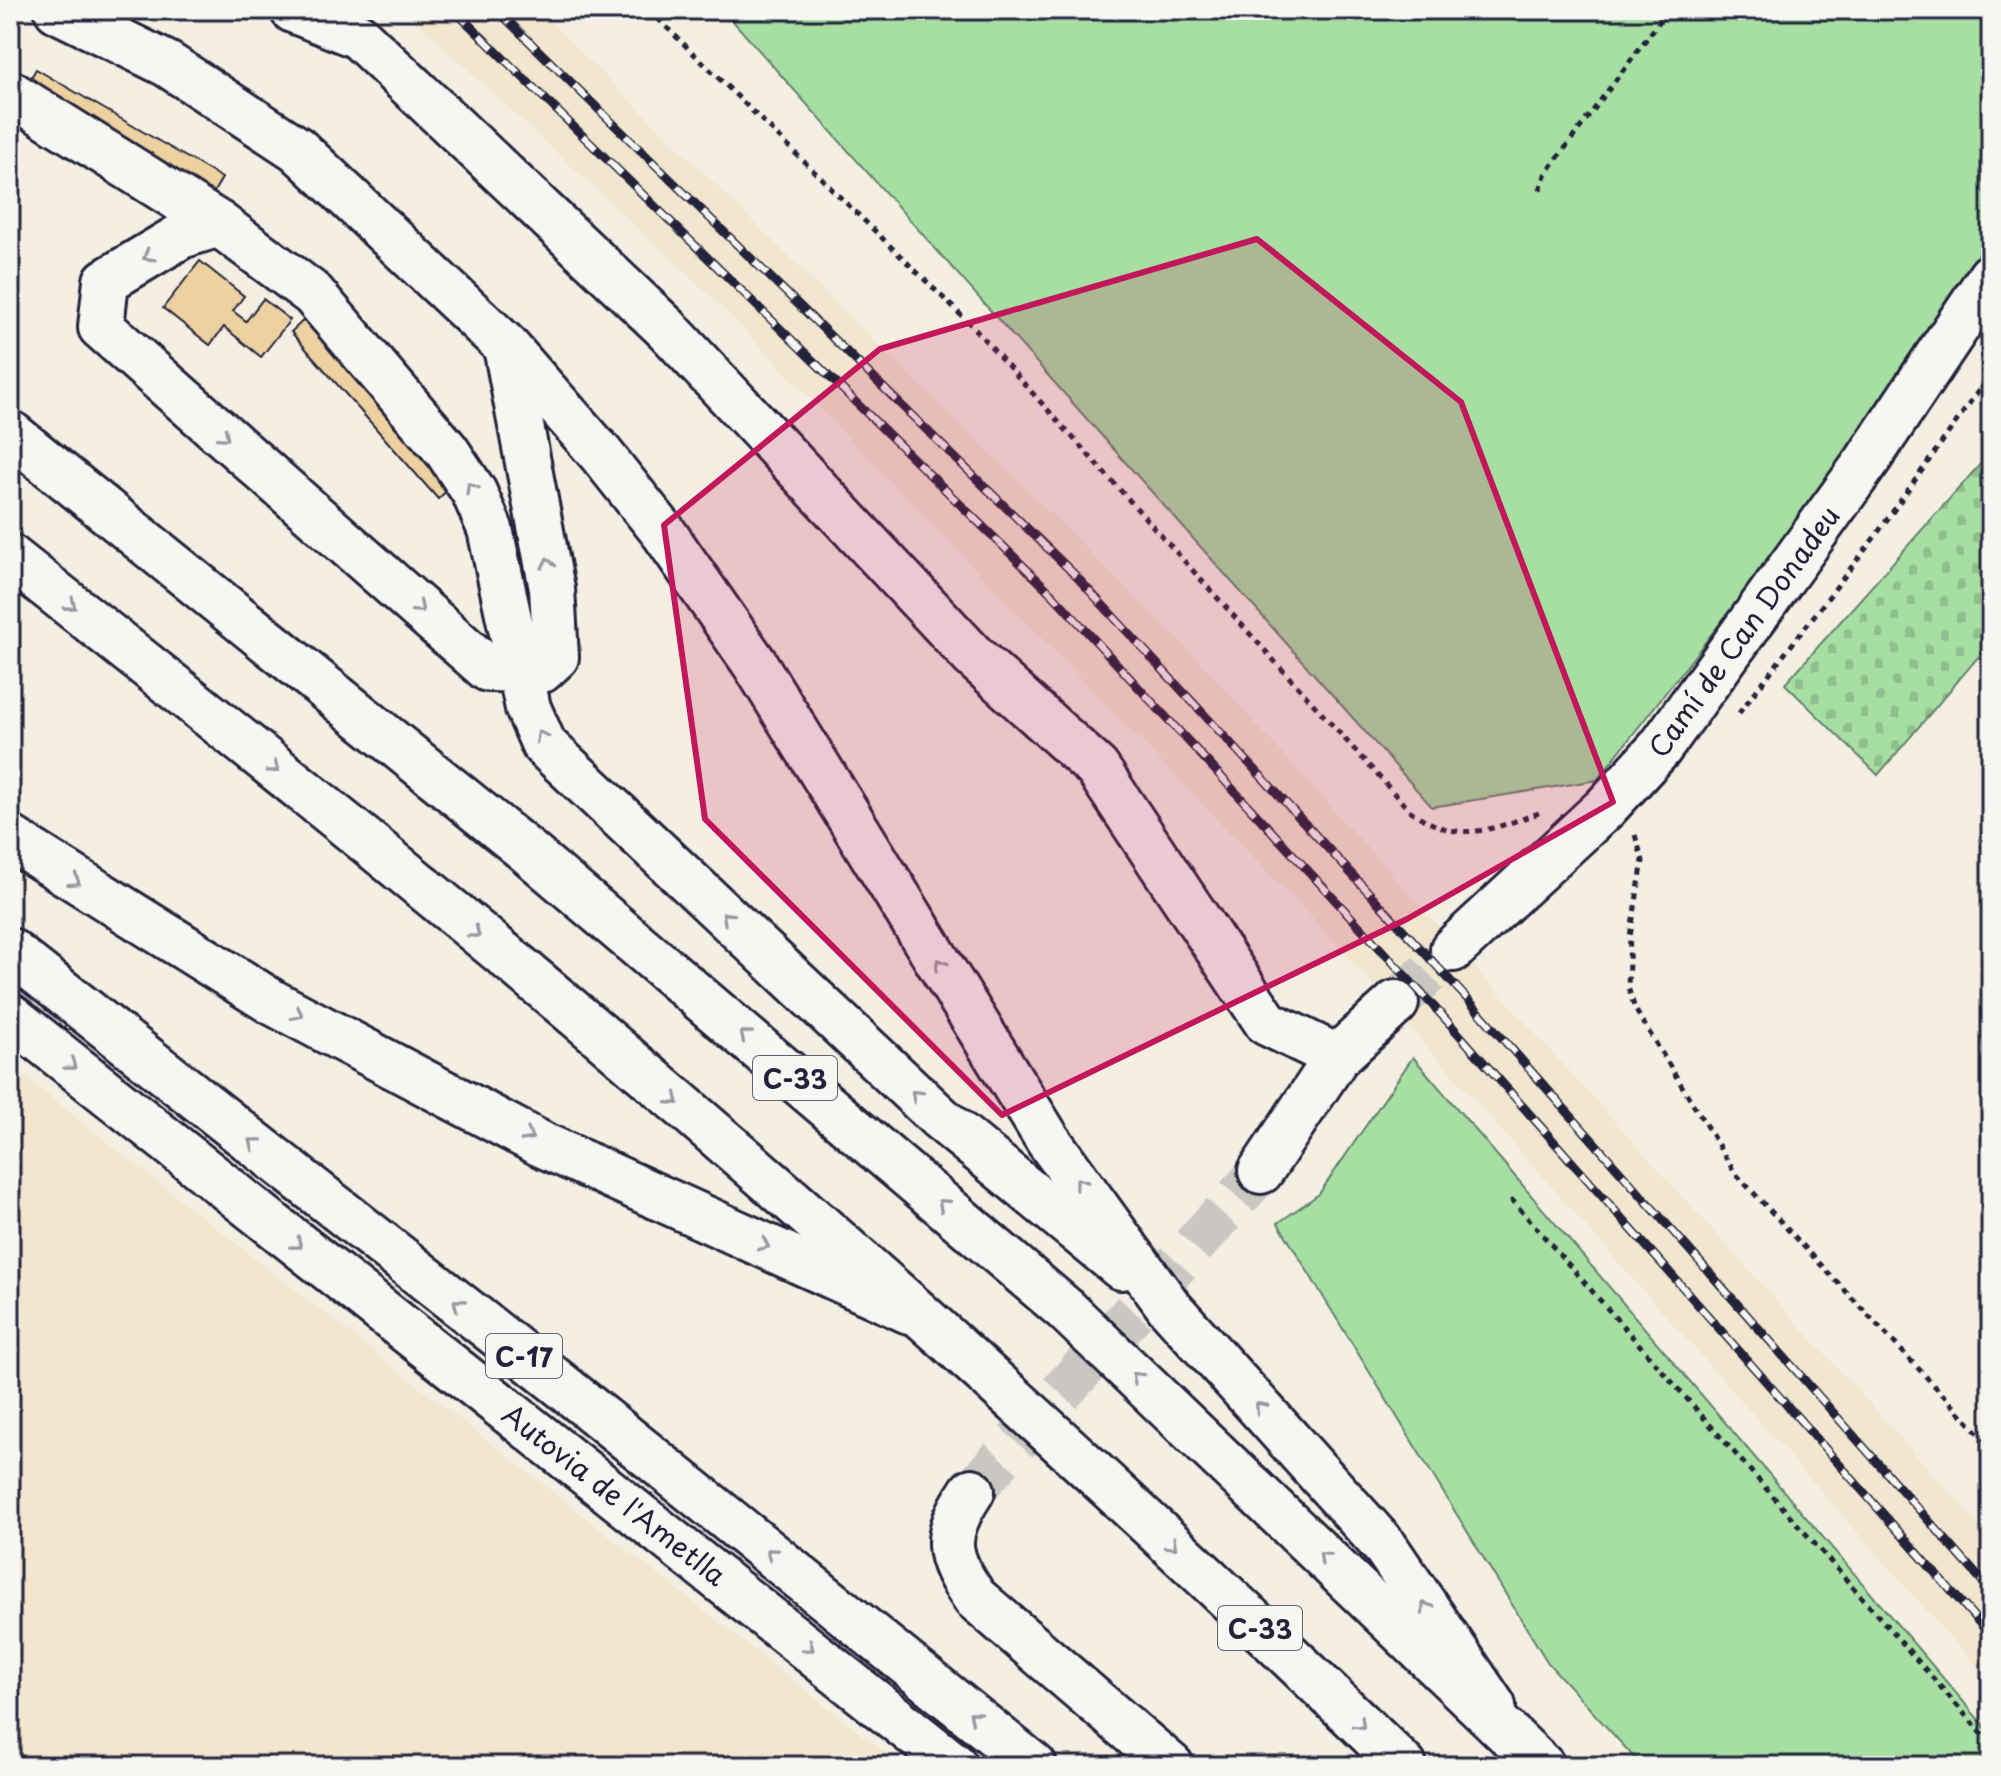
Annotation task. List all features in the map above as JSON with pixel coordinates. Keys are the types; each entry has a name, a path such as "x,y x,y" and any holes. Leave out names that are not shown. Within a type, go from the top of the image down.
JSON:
{"main road":[{"name":"C-33","path":"57,10 167,64 297,149 506,346 600,453 709,593 1048,1140 1169,1307 1386,1548 1530,1754"},
{"path":"293,10 358,36 667,329 973,656 1097,768 1267,1023 1337,1057"},
{"path":"10,93 219,224 313,294 447,451 467,481 490,529 528,708 544,745 940,1118 1169,1307"},
{"path":"219,224 181,236 106,281 101,327 488,669 542,670 556,657 552,589 506,346"},
{"name":"Camí de Can Donadeu","path":"1453,949 1605,808 1660,748 1867,461 1991,276"},
{"name":"C-33","path":"10,433 527,851 1065,1309 1530,1754"},
{"name":"C-33","path":"10,557 593,1029 1116,1490 1404,1766"},
{"name":"C-33","path":"10,838 272,1002 541,1144 925,1319"},
{"name":"C-17","path":"10,951 580,1400 1034,1766"},
{"path":"1261,1171 1337,1057 1396,1003"},
{"name":"Autovia de l'Ametlla","path":"10,1016 955,1766"},
{"path":"972,1491 957,1514 948,1544 955,1570 975,1598 1171,1766"}],"path":[{"path":"649,10 972,326 1409,810 1433,827 1460,833 1497,828 1548,810 1605,808 1630,822 1643,861 1630,936 1628,987 1635,1009 1735,1173 1991,1446"},
{"path":"1540,190 1545,175 1668,10"},
{"path":"1729,724 1874,538 1991,373"},
{"path":"1511,1199 1991,1744"}],"highlighted area":[{"path":"1257,239 1461,402 1613,802 1407,919 1002,1115 705,819 664,525 880,349"}],"shaded area":[{"path":"404,10 538,10 1185,646 1991,1538 1991,1683 1323,929 727,312"},
{"path":"10,1064 80,1121 902,1766 10,1766"}],"green space":[{"path":"723,10 1966,10 1991,26 1991,233 1872,430 1597,780 1432,807"},
{"path":"1991,452 1991,642 1878,775 1785,684"},
{"path":"1413,1057 1991,1734 1991,1766 1642,1766 1548,1663 1278,1223 1319,1194"}],"building":[{"path":"36,69 222,178 211,197 25,88"},
{"path":"200,261 244,296 233,311 246,321 263,299 290,320 261,357 224,327 210,345 163,308"},
{"path":"308,316 455,483 438,499 291,332"}],"tunnel":[{"path":"1396,1003 1453,949"},
{"path":"972,1491 1261,1171"}],"railway":[{"path":"454,10 1053,595 1449,1023 1991,1636"},
{"path":"497,10 1074,574 1471,1003 1991,1591"}]}
